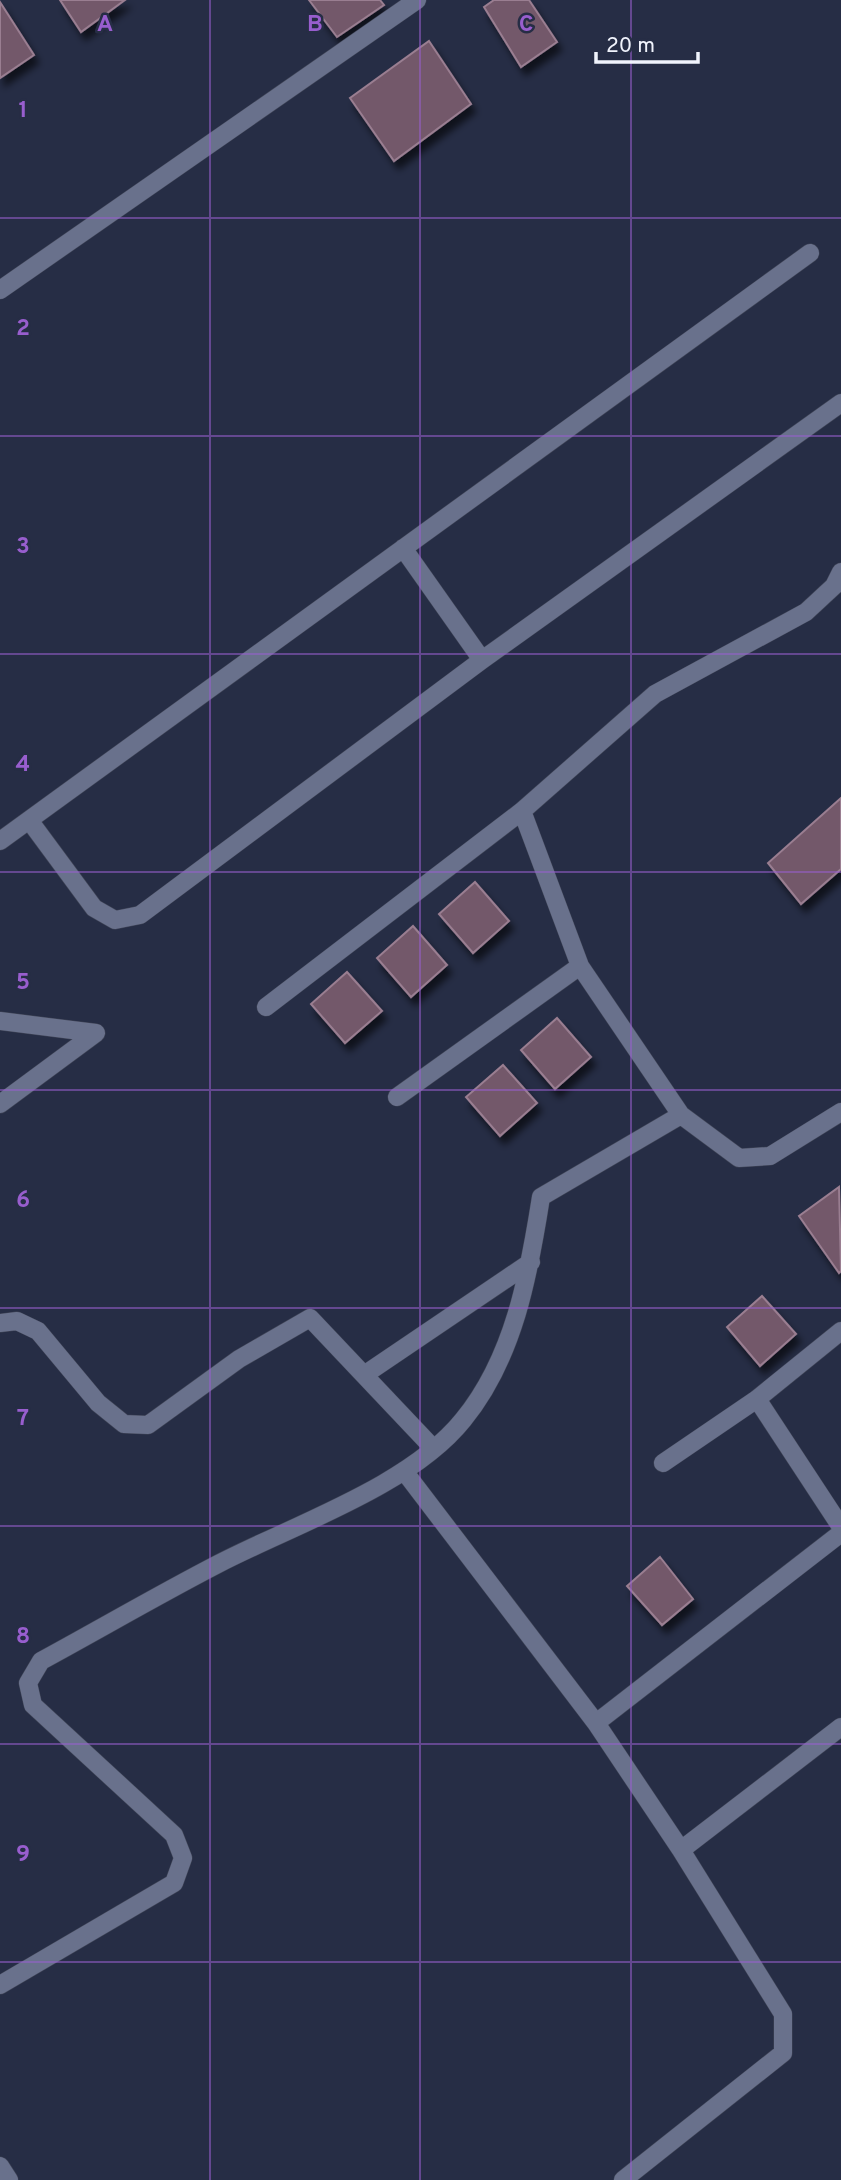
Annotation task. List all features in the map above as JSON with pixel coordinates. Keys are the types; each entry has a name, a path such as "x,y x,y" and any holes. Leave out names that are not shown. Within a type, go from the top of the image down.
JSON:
{"street":[{"path":"0,290 415,0"},
{"path":"0,841 810,253"},
{"path":"29,820 94,908 114,920 140,915 482,660 841,403"},
{"path":"403,548 482,660"},
{"path":"266,1007 522,811 655,694 806,612 834,586 841,572"},
{"path":"522,811 580,966 681,1115 739,1158 770,1156 841,1112"},
{"path":"397,1097 580,966"},
{"path":"0,1021 96,1033 0,1104"},
{"path":"0,1985 174,1882 183,1858 174,1835 33,1706 28,1683 41,1661 219,1564 368,1491 404,1471 433,1448 463,1421 492,1378 508,1340 531,1262 541,1197 681,1115"},
{"path":"364,1376 531,1262"},
{"path":"0,1323 17,1321 38,1331 97,1402 124,1424 148,1425 239,1359 310,1318 433,1448"},
{"path":"663,1463 757,1399 841,1331"},
{"path":"757,1399 841,1527"},
{"path":"404,1471 596,1723 681,1850 783,2014 783,2053 623,2180"},
{"path":"596,1723 841,1532"},
{"path":"681,1850 841,1727"},
{"path":"0,2166 9,2180"}],"building":[{"path":"60,0 125,0 81,32"},
{"path":"309,0 380,0 384,5 337,37"},
{"path":"494,0 529,0 557,42 521,67 484,7"},
{"path":"0,2 34,55 0,78"},
{"path":"429,41 471,104 394,161 350,98"},
{"path":"841,798 841,869 801,904 768,863"},
{"path":"475,882 509,921 473,953 439,914"},
{"path":"413,926 447,965 411,997 377,958"},
{"path":"347,972 382,1011 345,1043 311,1004"},
{"path":"557,1018 591,1057 555,1089 521,1050"},
{"path":"503,1065 537,1103 500,1136 466,1097"},
{"path":"839,1187 841,1271 839,1273 799,1216"},
{"path":"762,1296 796,1334 760,1366 727,1327"},
{"path":"660,1557 693,1599 662,1625 627,1586"}]}
